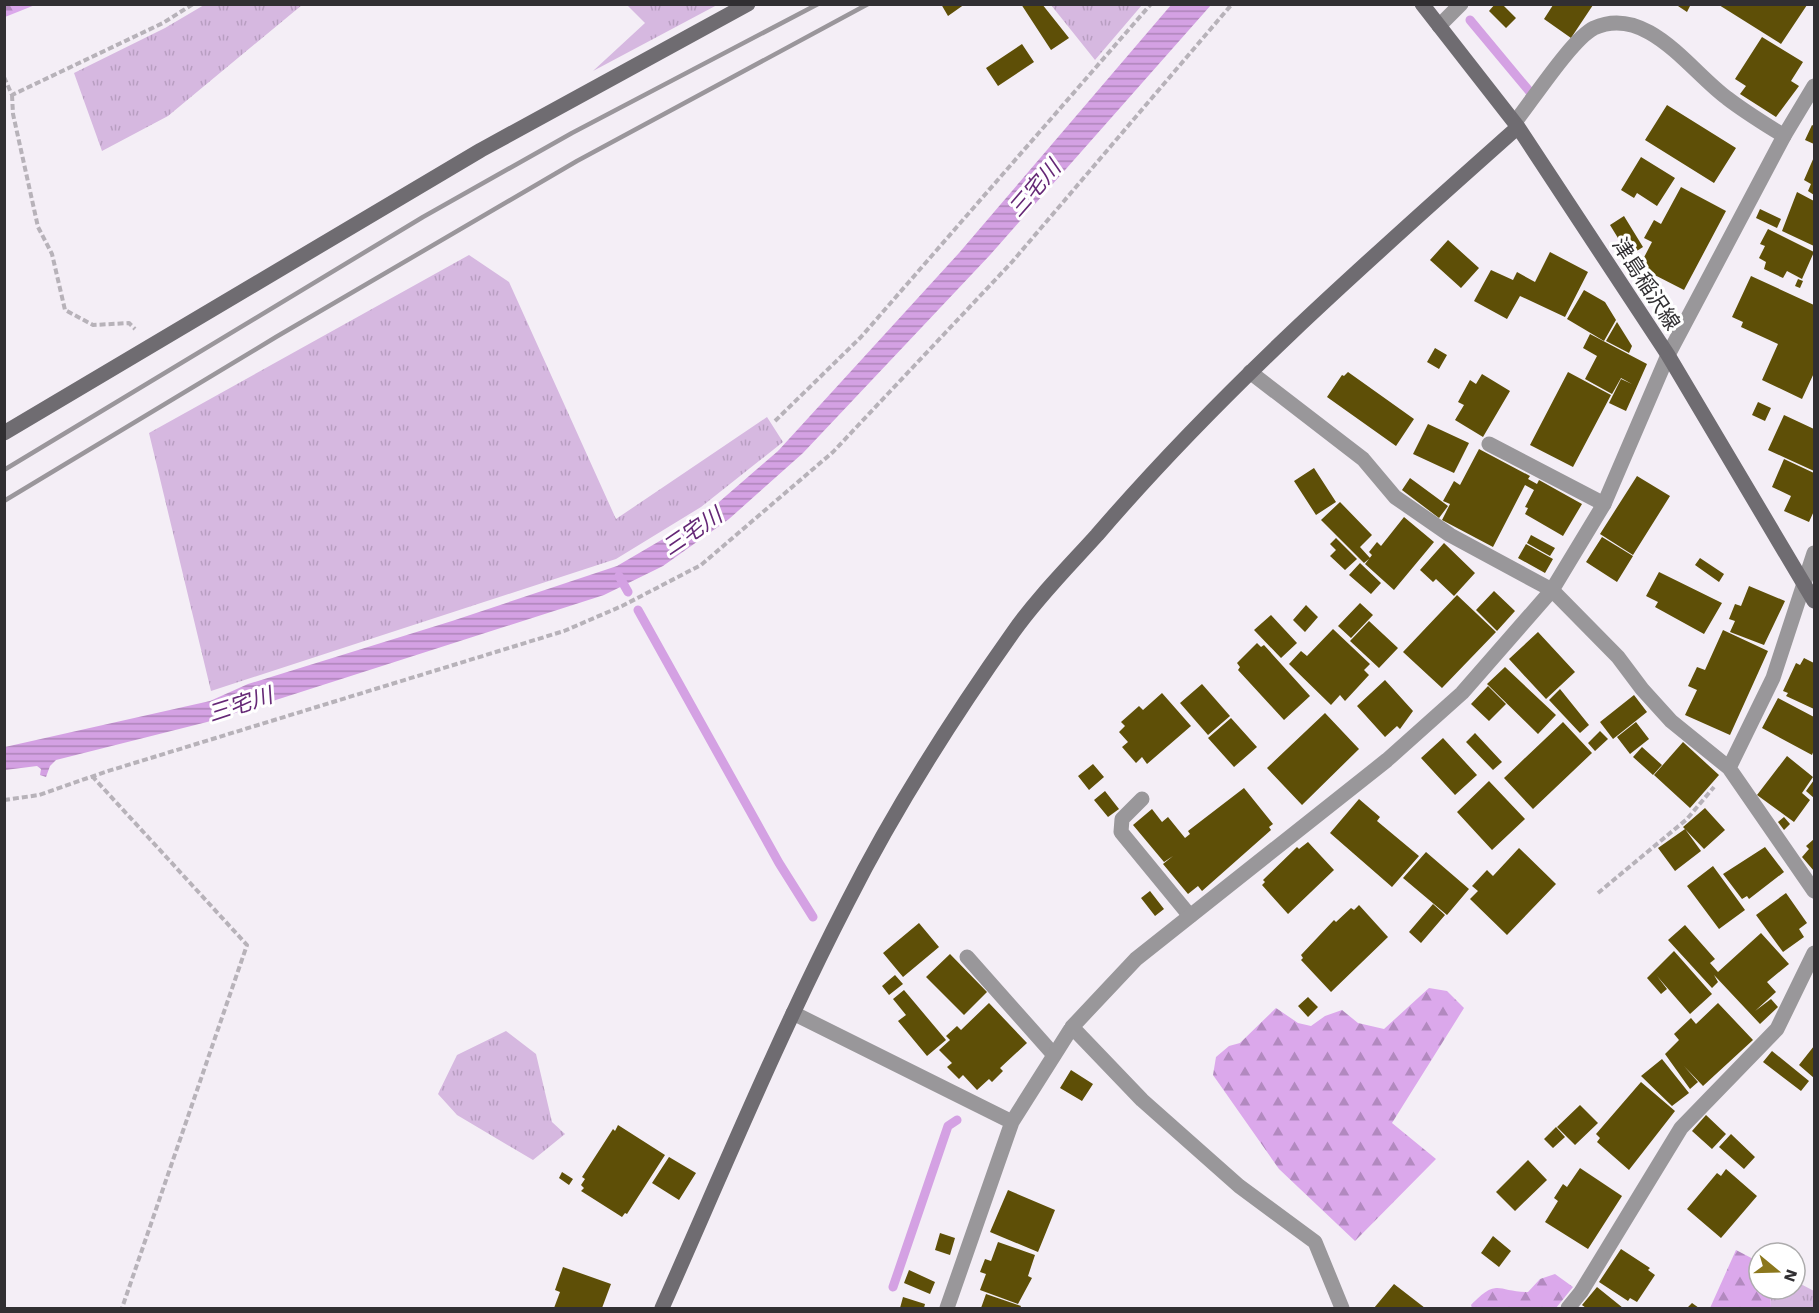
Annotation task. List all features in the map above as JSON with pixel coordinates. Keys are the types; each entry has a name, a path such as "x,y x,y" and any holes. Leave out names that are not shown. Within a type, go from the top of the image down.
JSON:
{"street":[{"path":"4,433 481,150 748,4"},
{"name":"津島稲沢線","path":"1422,4 1517,124 1668,355 1815,601"},
{"path":"1439,26 1461,4"},
{"path":"662,1308 793,1013 847,902 897,810 1017,627 1124,503 1322,301 1517,124 1568,54 1592,29 1617,21 1653,33 1726,98 1784,136"},
{"path":"947,1308 1012,1122 1072,1027 1136,959 1387,760 1454,700 1552,590 1605,504 1668,355 1784,136 1815,86"},
{"path":"1250,372 1363,459 1395,497 1450,535 1552,590 1618,657 1642,689 1671,721 1729,768 1815,891"},
{"path":"1489,444 1605,504"},
{"path":"1729,768 1773,678 1815,554"},
{"path":"1142,799 1122,819 1121,832 1190,916"},
{"path":"1568,1308 1581,1292 1681,1128 1777,1029 1815,953"},
{"path":"967,957 1054,1055"},
{"path":"793,1013 1012,1122"},
{"path":"1072,1027 1142,1100 1230,1178 1315,1242 1342,1308"}],"path":[{"path":"12,95 163,23 193,4"},
{"path":"775,421 861,337 1151,4"},
{"path":"4,800 39,795 92,776 564,631 622,606 701,566 833,452 1012,262 1232,4"},
{"path":"4,77 12,95 13,114 38,227 52,254 65,310 93,325 129,322 152,344"},
{"path":"1598,893 1687,819 1729,768"},
{"path":"92,776 247,945 122,1308"}],"green space":[{"path":"5,4 35,4 35,5 5,17"},
{"path":"204,5 302,5 168,116 102,151 74,73 165,28"},
{"path":"627,5 717,5 593,71 645,23"},
{"path":"1051,5 1142,5 1095,60"},
{"path":"469,255 509,282 616,519 767,417 783,442 701,507 616,559 211,691 149,433"},
{"path":"1429,988 1447,991 1464,1008 1392,1123 1436,1159 1355,1241 1279,1169 1213,1075 1216,1057 1229,1046 1240,1043 1276,1008 1298,1023 1311,1026 1325,1016 1342,1010 1358,1023 1384,1029"},
{"path":"506,1031 536,1054 552,1122 565,1134 533,1160 457,1115 438,1094 457,1055"},
{"path":"1736,1250 1747,1256 1747,1301 1771,1301 1771,1308 1710,1308"},
{"path":"1555,1274 1573,1287 1556,1308 1472,1308 1471,1305 1487,1291 1498,1288 1528,1292 1540,1279"},
{"path":"1807,1287 1814,1291 1814,1308 1771,1308 1771,1301 1807,1301"}],"water":[{"name":"三宅川","path":"1171,5 1211,5 990,255 803,453 729,519 663,566 604,595 207,722 56,760 50,766 46,777 40,775 41,769 37,766 5,770 5,747 210,701 248,684 452,621 617,566 704,515 778,451 959,253"}],"building":[{"path":"941,4 965,4 948,16"},
{"path":"1021,4 1042,4 1069,38 1051,50"},
{"path":"1495,4 1502,4 1516,18 1506,28 1489,11"},
{"path":"1679,4 1691,4 1687,12 1678,6"},
{"path":"1553,5 1593,5 1571,38 1544,19"},
{"path":"1719,5 1807,5 1781,44"},
{"path":"1762,37 1803,62 1791,81 1799,86 1776,117 1740,94 1746,86 1735,79"},
{"path":"1022,44 1034,62 998,86 986,68"},
{"path":"1667,105 1736,148 1714,183 1645,140"},
{"path":"1812,125 1814,126 1814,144 1805,140"},
{"path":"1641,157 1675,178 1657,206 1637,193 1634,198 1621,190"},
{"path":"1814,157 1814,195 1808,191 1811,184 1804,180"},
{"path":"1681,187 1726,211 1684,290 1639,267 1652,242 1644,238 1654,220 1661,224"},
{"path":"1797,192 1814,201 1814,246 1782,231"},
{"path":"1760,209 1781,219 1777,228 1756,218"},
{"path":"1624,216 1643,247 1629,256 1610,225"},
{"path":"1768,229 1814,252 1802,279 1787,271 1783,278 1764,269 1766,262 1759,258 1765,246 1760,244"},
{"path":"1448,240 1479,268 1461,288 1430,260"},
{"path":"1550,252 1588,272 1565,317 1520,296 1507,319 1474,301 1491,270 1513,280 1517,272 1535,282"},
{"path":"1751,276 1814,305 1814,373 1802,399 1762,380 1778,344 1741,327 1743,322 1732,317"},
{"path":"1798,279 1803,281 1800,288 1795,286"},
{"path":"1584,290 1605,302 1616,320 1604,341 1567,319"},
{"path":"1617,322 1632,346 1629,353 1606,341"},
{"path":"1590,334 1647,364 1626,411 1609,403 1621,379 1632,384 1621,378 1612,394 1585,379 1597,356 1583,348"},
{"path":"1435,348 1447,355 1439,369 1427,362"},
{"path":"1348,372 1414,419 1396,446 1327,397 1342,375"},
{"path":"1568,372 1611,395 1573,467 1530,445"},
{"path":"1482,374 1510,391 1483,437 1455,420 1464,405 1458,402 1470,380 1476,384"},
{"path":"1758,402 1771,408 1765,421 1752,415"},
{"path":"1784,415 1814,429 1814,471 1768,450"},
{"path":"1428,424 1469,443 1454,473 1413,454"},
{"path":"1479,449 1530,476 1528,479 1537,484 1539,480 1582,504 1563,536 1525,514 1528,508 1525,507 1534,490 1525,485 1493,547 1442,520 1450,504 1443,501 1454,481 1460,485"},
{"path":"1784,459 1814,473 1814,511 1809,522 1784,511 1791,496 1772,487"},
{"path":"1314,468 1336,502 1316,515 1294,481"},
{"path":"1637,476 1670,496 1633,555 1600,534"},
{"path":"1410,478 1448,506 1439,518 1402,490"},
{"path":"1340,502 1372,535 1360,547 1370,558 1364,563 1321,520"},
{"path":"1404,517 1434,542 1394,590 1365,564 1372,555 1369,552 1377,542 1381,546"},
{"path":"1531,535 1555,548 1550,556 1527,543"},
{"path":"1602,537 1633,556 1617,582 1586,562"},
{"path":"1336,538 1357,559 1345,570 1330,556 1336,550 1330,544"},
{"path":"1444,543 1475,573 1454,596 1436,579 1433,582 1420,570"},
{"path":"1526,544 1553,559 1545,573 1518,558"},
{"path":"1700,558 1724,574 1719,582 1695,565"},
{"path":"1360,563 1381,583 1371,594 1349,575"},
{"path":"1659,572 1722,603 1704,634 1655,607 1658,602 1646,596"},
{"path":"1749,586 1785,601 1764,645 1730,632 1735,621 1729,619 1735,604 1741,606"},
{"path":"1494,591 1515,611 1497,631 1476,610"},
{"path":"1457,595 1496,632 1442,688 1403,652"},
{"path":"1360,603 1373,615 1351,638 1338,626"},
{"path":"1306,605 1318,617 1305,632 1293,620"},
{"path":"1271,615 1297,643 1281,658 1254,630"},
{"path":"1369,621 1398,648 1379,668 1350,641"},
{"path":"1333,629 1370,664 1364,670 1369,675 1345,701 1340,695 1331,705 1289,664 1301,651 1307,656"},
{"path":"1723,630 1768,651 1730,735 1685,715 1697,690 1688,686 1697,667 1705,670"},
{"path":"1538,632 1575,672 1546,699 1509,659"},
{"path":"1257,643 1261,647 1264,645 1310,696 1284,720 1238,670 1240,667 1237,663"},
{"path":"1804,658 1814,663 1814,709 1786,696 1788,693 1783,691 1796,663 1800,665"},
{"path":"1505,667 1556,715 1538,734 1487,684"},
{"path":"1385,680 1413,711 1400,729 1397,726 1385,737 1357,706"},
{"path":"1202,684 1230,716 1208,735 1180,703"},
{"path":"1488,686 1506,704 1489,721 1471,704"},
{"path":"1560,689 1589,725 1580,733 1549,700"},
{"path":"1162,693 1191,726 1147,764 1142,757 1136,763 1122,747 1128,742 1119,732 1125,726 1121,722 1139,706 1143,710"},
{"path":"1634,695 1647,712 1613,739 1600,722"},
{"path":"1778,698 1814,717 1812,755 1762,728"},
{"path":"1325,713 1359,749 1302,805 1267,768"},
{"path":"1231,718 1257,747 1234,767 1208,738"},
{"path":"1563,722 1592,753 1533,809 1504,778"},
{"path":"1636,722 1649,739 1630,754 1617,737"},
{"path":"1600,731 1608,739 1595,751 1588,743"},
{"path":"1475,733 1502,762 1493,770 1466,742"},
{"path":"1443,738 1477,775 1455,795 1421,758"},
{"path":"1683,742 1719,775 1690,808 1654,775"},
{"path":"1642,747 1662,765 1653,775 1633,757"},
{"path":"1787,756 1813,777 1802,793 1810,800 1794,822 1757,795"},
{"path":"1093,764 1104,777 1089,790 1078,776"},
{"path":"1814,780 1814,798 1806,791"},
{"path":"1489,781 1525,819 1492,850 1457,812"},
{"path":"1244,788 1273,824 1269,827 1271,830 1202,891 1198,886 1188,894 1163,864 1173,856 1164,862 1133,825 1152,809 1162,822 1168,817 1185,838 1190,834 1188,831"},
{"path":"1105,791 1119,809 1108,817 1094,800"},
{"path":"1359,799 1380,817 1377,821 1419,856 1392,887 1330,833"},
{"path":"1705,808 1725,830 1704,849 1683,827"},
{"path":"1784,817 1790,824 1784,830 1778,822"},
{"path":"1685,829 1701,851 1675,871 1658,848"},
{"path":"1814,839 1814,871 1802,857 1809,849 1806,846"},
{"path":"1308,842 1334,870 1288,914 1262,885 1265,882 1263,880 1297,847 1299,849"},
{"path":"1765,847 1784,872 1749,899 1747,896 1742,899 1723,874"},
{"path":"1519,848 1556,884 1507,935 1470,899 1478,891 1472,886 1487,870 1493,876"},
{"path":"1426,852 1469,889 1447,915 1403,878"},
{"path":"1713,866 1745,910 1719,929 1687,886"},
{"path":"1150,891 1164,909 1155,916 1141,898"},
{"path":"1786,893 1807,923 1799,929 1804,937 1783,952 1756,915"},
{"path":"1433,904 1445,915 1421,943 1409,932"},
{"path":"1359,905 1388,937 1331,992 1301,960 1303,958 1301,955 1334,920 1336,922 1351,908 1354,910"},
{"path":"919,923 939,947 903,977 883,953"},
{"path":"1685,925 1715,959 1710,963 1718,972 1761,933 1789,964 1767,982 1776,992 1755,1011 1771,999 1778,1007 1760,1024 1714,975 1718,982 1712,988 1668,940"},
{"path":"1674,951 1712,994 1690,1014 1657,976 1667,989 1661,994 1647,978"},
{"path":"950,954 987,992 964,1015 926,977"},
{"path":"895,975 903,984 889,995 882,986"},
{"path":"904,990 946,1040 927,1056 898,1021 906,1015 893,999"},
{"path":"1308,997 1318,1007 1308,1017 1298,1006"},
{"path":"989,1003 1027,1043 1000,1068 1003,1071 992,1082 989,1079 977,1090 963,1075 959,1079 947,1067 952,1063 939,1050 950,1040 946,1036 957,1026 961,1030"},
{"path":"1718,1003 1753,1040 1703,1086 1684,1066 1698,1082 1690,1089 1665,1054 1679,1040 1674,1034 1691,1018 1696,1024"},
{"path":"1814,1046 1814,1078 1799,1065"},
{"path":"1772,1051 1809,1081 1801,1091 1763,1062"},
{"path":"1662,1059 1689,1093 1672,1106 1641,1076"},
{"path":"1071,1070 1093,1084 1082,1101 1060,1088"},
{"path":"1641,1082 1675,1111 1629,1170 1597,1142 1600,1138 1596,1134"},
{"path":"1580,1105 1598,1123 1575,1145 1557,1127"},
{"path":"1706,1115 1726,1134 1712,1149 1692,1131"},
{"path":"618,1125 665,1155 627,1214 625,1213 622,1217 581,1191 584,1188 581,1185 585,1179 582,1177 613,1129 615,1131"},
{"path":"1556,1127 1565,1137 1553,1148 1544,1139"},
{"path":"1731,1134 1755,1157 1744,1169 1719,1147"},
{"path":"669,1157 696,1173 679,1200 652,1183"},
{"path":"1528,1160 1547,1180 1515,1211 1496,1192"},
{"path":"1580,1168 1622,1196 1588,1249 1545,1222 1558,1201 1554,1198 1563,1184 1567,1187"},
{"path":"1726,1169 1757,1196 1721,1238 1687,1209 1717,1173 1721,1176"},
{"path":"562,1172 573,1179 569,1185 559,1178"},
{"path":"1008,1190 1055,1210 1038,1252 990,1232"},
{"path":"940,1233 955,1238 950,1255 935,1250"},
{"path":"1493,1236 1511,1251 1499,1267 1481,1253"},
{"path":"998,1242 1035,1255 1028,1276 1032,1278 1018,1304 980,1290 986,1274 980,1272 985,1259 991,1261"},
{"path":"1621,1249 1650,1268 1648,1270 1655,1275 1637,1302 1630,1298 1628,1301 1599,1282"},
{"path":"563,1267 611,1284 602,1308 554,1308 560,1292 555,1290"},
{"path":"909,1270 935,1282 930,1294 904,1283"},
{"path":"1394,1284 1425,1308 1374,1308"},
{"path":"1597,1287 1623,1308 1586,1308 1582,1305"},
{"path":"986,1294 1021,1306 1020,1308 981,1308"},
{"path":"903,1297 925,1304 924,1308 900,1308"},
{"path":"1692,1303 1699,1308 1687,1308"}],"waterway":[{"path":"1470,20 1530,92"},
{"path":"619,576 628,592"},
{"path":"638,610 779,863 813,917"},
{"path":"893,1287 948,1126 957,1120"}],"railway":[{"path":"4,470 423,217 572,133 818,4"},
{"path":"4,501 276,337 577,161 868,4"}]}
